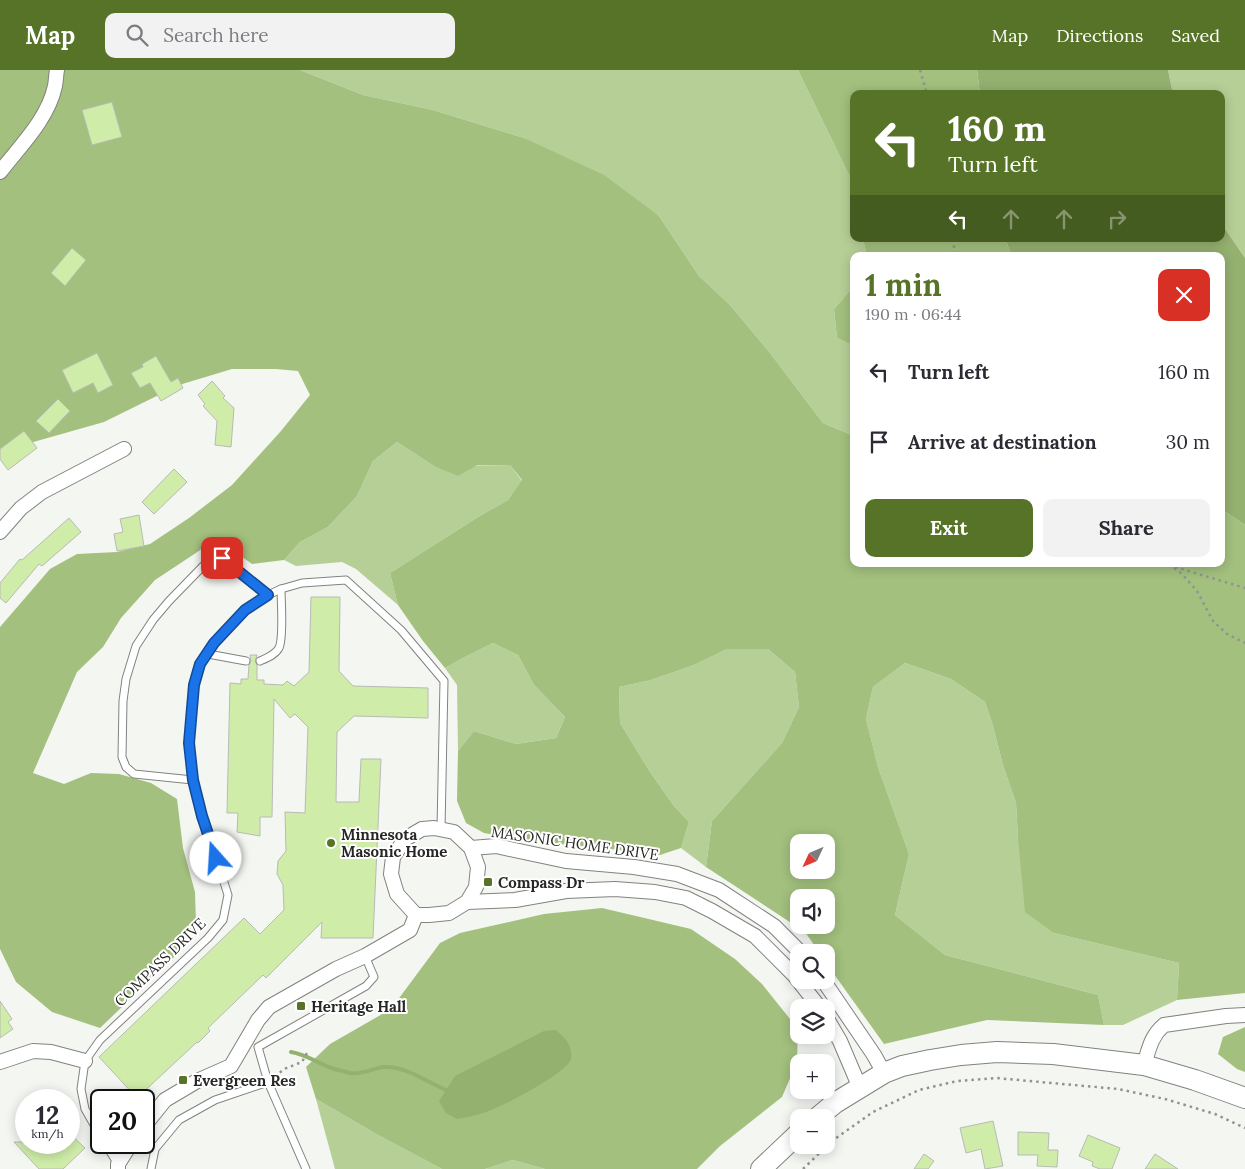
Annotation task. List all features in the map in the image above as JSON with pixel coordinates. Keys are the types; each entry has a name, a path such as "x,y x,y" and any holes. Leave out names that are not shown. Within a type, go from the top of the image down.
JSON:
{"street":[{"path":"0,172 47,109 55,86 57,70"},
{"path":"0,532 21,508 42,492 124,449"},
{"path":"434,828 454,832 471,848 478,867 476,887 467,902 449,913 416,914 397,894 391,874 393,857 405,839 422,830 434,828"},
{"name":"MASONIC HOME DRIVE","path":"471,848 496,846 566,861 634,867 677,874 719,890 774,926 792,944"},
{"path":"467,902 515,900 566,891 615,889 655,892 686,898 755,936 794,975 813,999"},
{"path":"155,1112 165,1100 197,1081 231,1066 253,1042 258,1020 269,1008 336,969 364,956 410,930 416,914"},
{"path":"830,989 884,1073"},
{"path":"1144,1065 1156,1031 1164,1025 1245,1015"},
{"path":"835,1032 860,1088"},
{"path":"0,1062 32,1051 51,1052 85,1061"},
{"path":"828,1109 884,1073 902,1066 961,1055 997,1052 1053,1054 1144,1065 1195,1080 1245,1098"},
{"path":"761,1169 790,1142"},
{"path":"118,1167 125,1154"}],"lane":[{"path":"193,780 134,774 126,768 122,757 123,701 126,679 136,646 153,620 169,601 209,560 216,557 222,558 268,595"},
{"name":"COMPASS DRIVE","path":"90,1118 85,1109 80,1089 85,1061 100,1040 208,938 223,920 228,895 202,816 193,780 189,743 194,685 200,664 214,643 245,610 281,589 302,583 346,580 401,630 444,681 441,829"},
{"path":"260,661 270,657 279,648 281,640 281,589"},
{"path":"208,654 246,661"},
{"path":"306,1169 268,1082 253,1042 366,986 374,977 364,956"},
{"path":"151,1169 155,1149 180,1120 215,1100 268,1082"},
{"path":"111,1154 118,1167"}],"path":[{"path":"921,70 926,90"},
{"path":"1173,567 1197,591 1213,622 1227,634 1245,643"},
{"path":"1178,567 1245,588"},
{"path":"268,1082 284,1070 302,1062 307,1053"},
{"path":"803,1169 832,1141 872,1112 919,1090 958,1081 996,1078 1118,1088 1215,1114 1245,1128"}],"shaded area":[{"path":"0,70 300,70 363,95 433,110 524,138 604,175 659,216 699,276 730,305 770,353 823,423 850,434 850,567 1225,567 1225,512 1245,525 1245,993 1177,1000 1179,963 1054,933 1025,912 1016,803 985,702 951,679 905,663 873,687 866,719 878,767 909,854 895,915 945,955 1098,995 1104,1025 987,1020 884,1044 835,976 835,944 813,944 806,934 835,934 835,889 790,889 790,922 706,867 712,821 782,743 799,707 795,672 768,649 727,649 694,665 651,680 619,687 620,723 650,772 674,806 689,822 681,848 660,855 528,841 484,833 466,823 457,801 458,751 474,731 516,744 556,738 565,717 534,685 518,655 493,643 445,668 398,605 390,573 508,500 522,480 510,465 477,465 458,476 434,466 397,442 373,461 357,496 328,527 300,542 284,560 252,564 217,539 155,580 121,618 103,647 77,672 33,773 64,784 91,773 119,774 151,783 177,799 183,848 195,892 196,923 175,956 100,1028 52,1012 16,982 0,949 0,627 50,569 77,554 117,552 150,544 189,518 232,485 281,431 310,395 298,371 232,369 179,385 104,422 5,450 0,454"},
{"path":"300,70 798,70 850,177 850,242 864,242 866,252 850,252 850,291 834,309 837,338 850,344 850,434 823,423 770,353 730,305 699,276 659,216 524,138 433,110 363,95"},
{"path":"798,70 977,70 980,90 850,90 850,177"},
{"path":"977,70 1168,70 1172,90 980,90"},
{"path":"1168,70 1245,70 1245,258 1225,229 1225,90 1172,90"},
{"path":"1225,229 1245,258 1245,525 1225,512 1225,252 1010,252 1006,242 1225,242"},
{"path":"864,242 1006,242 1010,252 866,252"},
{"path":"850,291 850,344 837,338 834,309"},
{"path":"397,442 434,466 510,465 522,481 508,500 390,573 398,605 356,569 342,562 296,566 284,560 300,542 328,527 357,496 373,461"},
{"path":"493,643 518,655 534,685 565,717 556,738 516,744 474,731 458,751 457,685 445,668"},
{"path":"727,649 768,649 795,672 799,707 782,743 712,821 706,867 681,848 689,822 674,806 650,772 620,723 619,687 651,680 694,665"},
{"path":"905,663 951,679 985,702 1016,803 1018,838 1054,933 1179,963 1177,1000 1123,1025 1104,1025 1098,995 945,955 895,915 909,854 878,767 866,719 873,687"},
{"path":"602,908 691,929 735,959 762,984 790,1019 790,1044 798,1044 797,1054 790,1054 790,1078 782,1097 720,1146 697,1169 545,1169 513,1160 485,1169 442,1169 316,1099 306,1067 330,1044 391,1009 440,943 460,933 544,914"},
{"path":"1245,1027 1245,1072 1237,1069 1218,1054 1223,1037"},
{"path":"556,1030 568,1042 571,1050 571,1059 558,1073 517,1098 483,1113 457,1119 446,1113 439,1101 455,1076 544,1031"},
{"path":"316,1099 378,1135 442,1169 335,1169"},
{"path":"513,1160 545,1169 485,1169"}],"building":[{"path":"112,102 122,137 92,145 82,110"},
{"path":"72,248 86,260 65,286 51,273"},
{"path":"97,353 113,385 98,393 93,383 73,393 62,370"},
{"path":"156,356 171,382 178,378 183,388 161,401 150,383 140,388 131,373 143,367 142,364"},
{"path":"212,381 225,396 223,398 234,408 231,447 215,445 217,421 203,406 205,404 198,395"},
{"path":"58,399 70,411 49,433 36,421"},
{"path":"24,431 37,448 8,470 0,459 0,449"},
{"path":"174,469 187,482 154,514 142,502"},
{"path":"139,515 144,546 117,551 114,534 123,532 120,519"},
{"path":"69,518 81,532 42,566 39,564 6,603 0,598 0,583 20,559 22,560"},
{"name":"Minnesota Masonic Home","path":"311,597 340,597 339,671 353,686 428,688 428,718 354,716 337,732 336,802 359,802 361,759 381,759 373,938 321,938 322,922 266,978 263,975 208,1028 210,1031 198,1043 147,1089 129,1089 99,1057 244,918 260,934 284,910 283,885 277,874 278,861 286,851 285,812 305,813 308,727 295,714 290,718 274,699 272,817 260,817 260,836 237,832 238,813 227,813 230,683 241,684 241,679 248,679 250,655 257,655 255,661 257,665 257,680 264,680 264,684 283,685 287,681 294,686 309,672"},
{"path":"0,1001 12,1019 8,1022 13,1029 0,1038"},
{"path":"993,1121 1003,1166 985,1169 981,1149 966,1153 960,1128"},
{"path":"1018,1132 1049,1133 1048,1150 1058,1150 1057,1167 1037,1166 1038,1155 1018,1155"},
{"path":"1088,1135 1120,1148 1112,1169 1100,1169 1092,1166 1093,1162 1079,1156"},
{"path":"80,1143 85,1148 80,1153"},
{"path":"25,1154 79,1154 63,1169 39,1169"},
{"path":"924,1154 934,1161 928,1169 914,1169"},
{"path":"1155,1154 1178,1169 1145,1169"}],"waterway":[{"path":"291,1052 331,1068 350,1073 359,1073 384,1067 401,1069 446,1090"}],"place":[{"name":"Minnesota Masonic Home","path":"331,843"},
{"name":"Compass Dr","path":"488,882"},
{"name":"Heritage Hall","path":"301,1006"},
{"name":"Evergreen Res","path":"183,1080"}],"route":[{"path":"216,858 202,816 193,780 189,743 194,685 200,664 214,643 245,610 268,595 222,558"}]}
